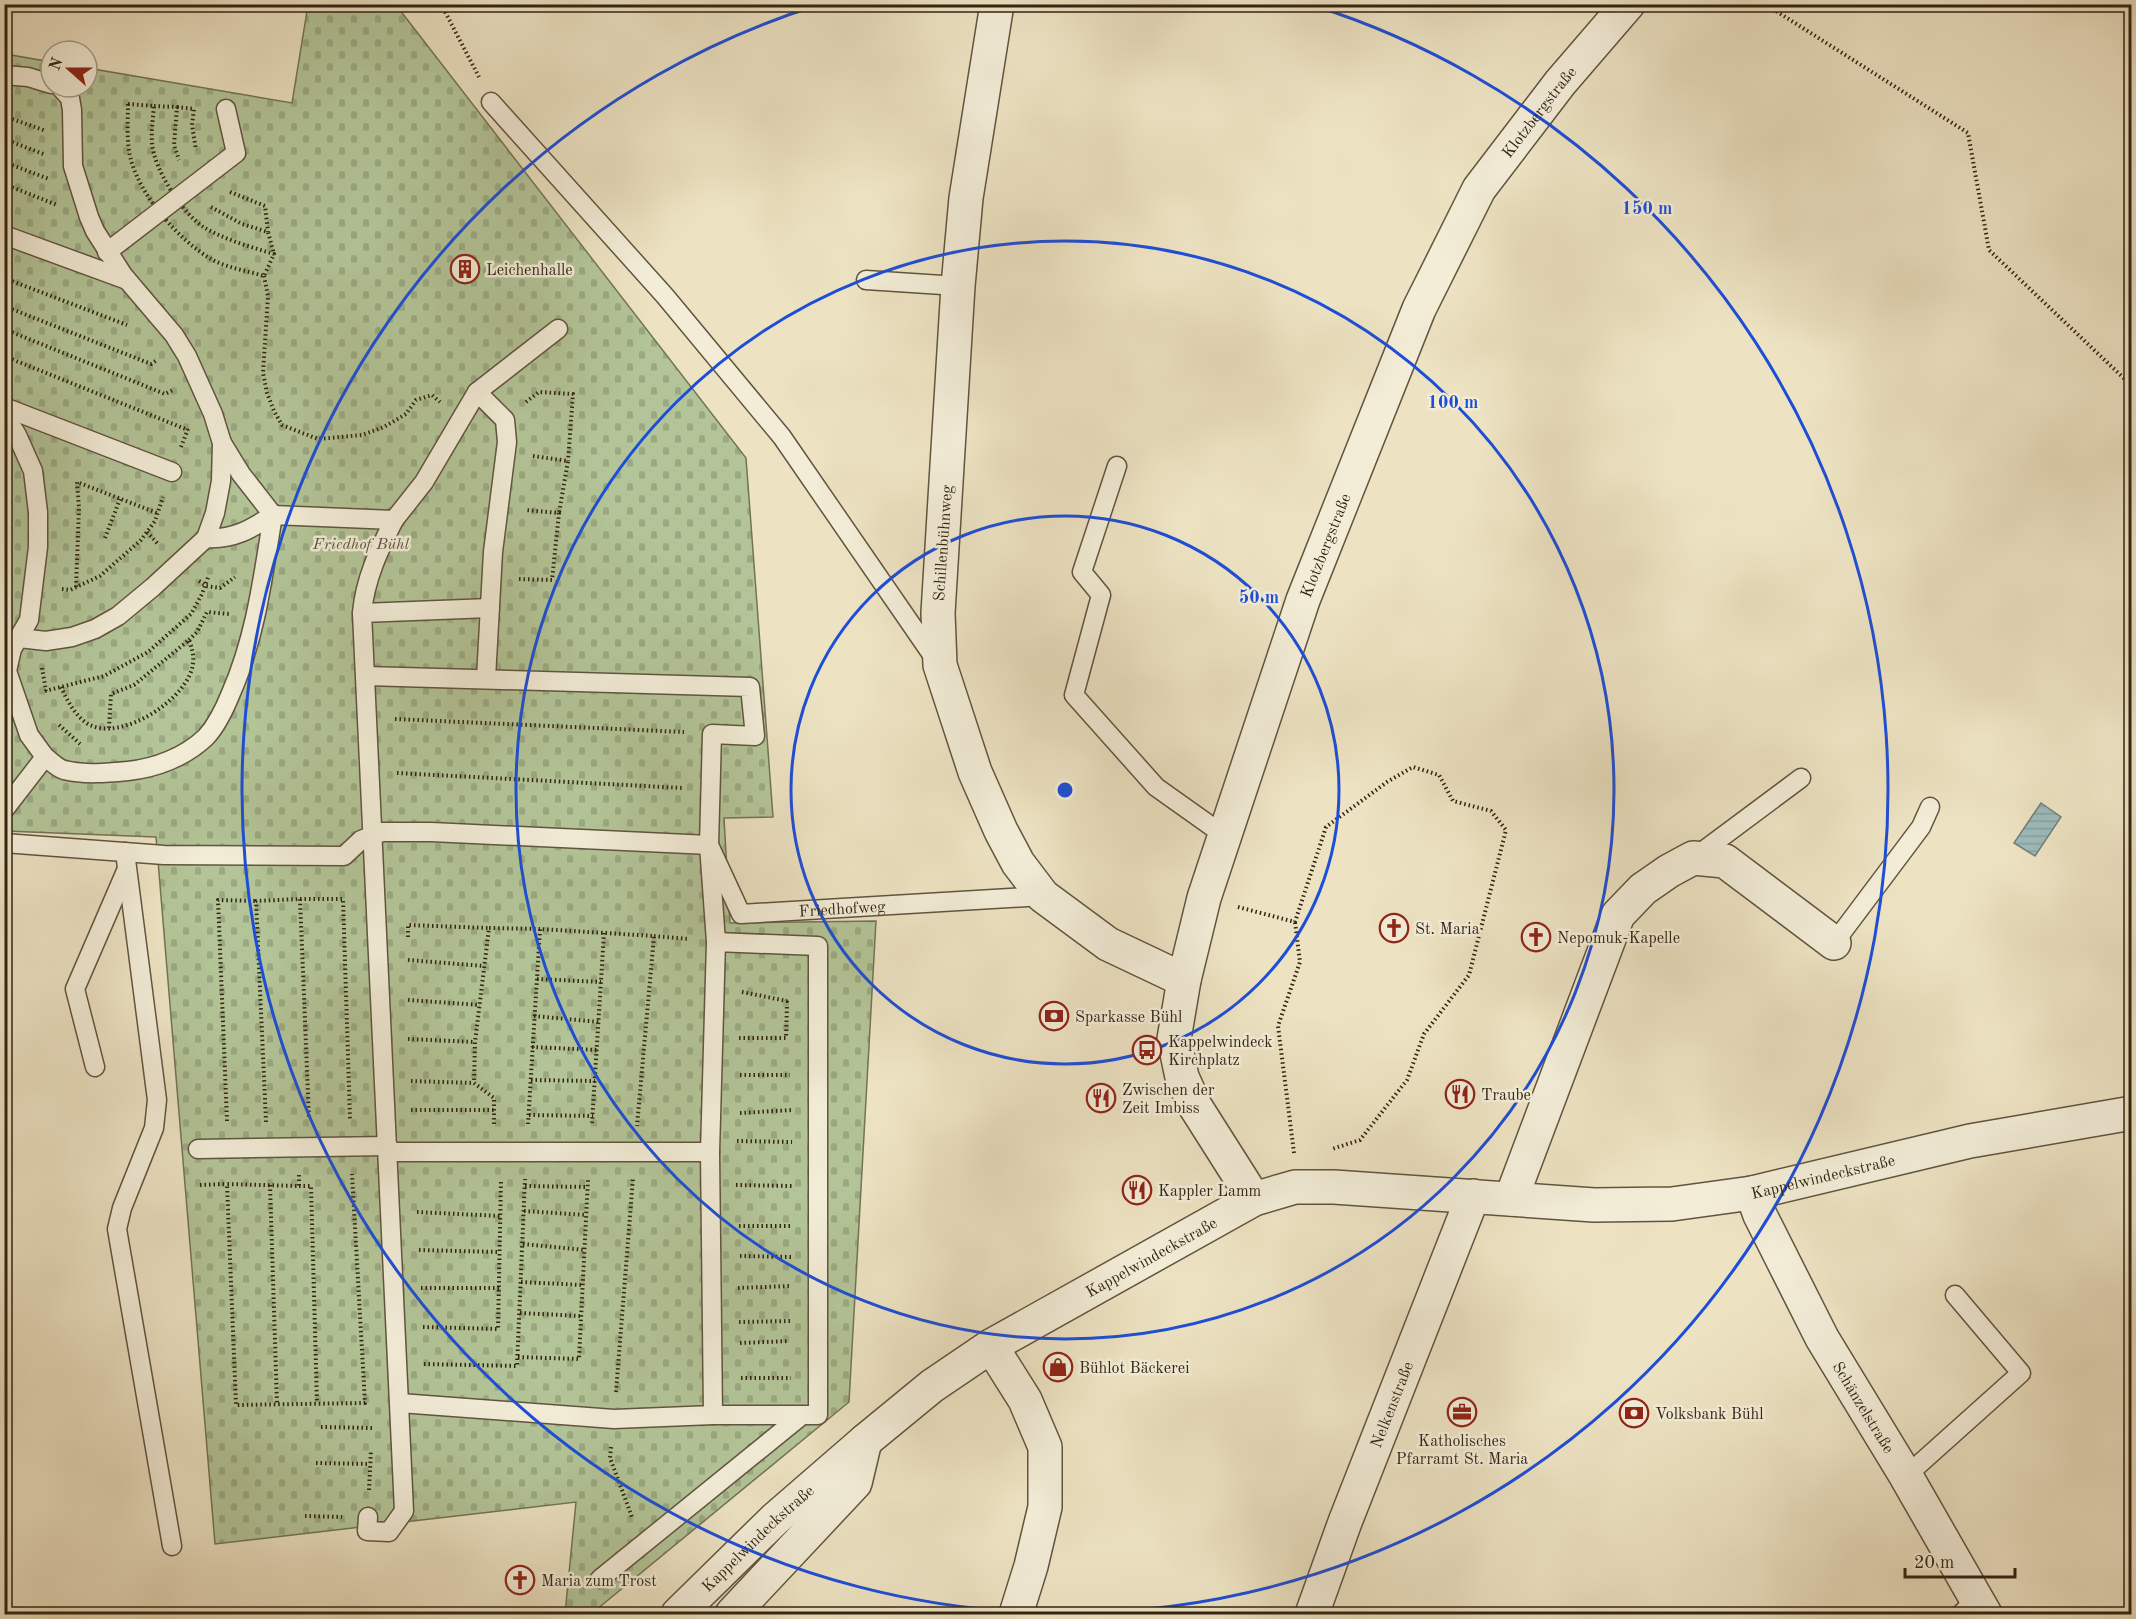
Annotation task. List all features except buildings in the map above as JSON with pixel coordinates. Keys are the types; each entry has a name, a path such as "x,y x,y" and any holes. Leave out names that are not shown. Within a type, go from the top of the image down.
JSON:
{"street":[{"name":"Schillenbühnweg","path":"997,4 966,198 958,286 938,613 940,665 975,772 989,806 1018,863 1043,896 1108,944 1184,980"},
{"name":"Klotzbergstraße","path":"1254,1199 1195,1106 1182,1077 1174,1039 1184,980 1204,898 1303,600 1419,309 1479,189 1560,83 1628,4"},
{"path":"1511,1199 1618,915 1643,889 1693,858 1725,861 1834,943"},
{"name":"Kappelwindeckstraße","path":"678,1614 775,1519 932,1386 991,1346 1254,1199 1295,1187 1334,1187 1594,1205 1661,1204 1752,1193 1971,1141 2132,1113"},
{"name":"Schänzelstraße","path":"1752,1193 1760,1215 1822,1338 1906,1476 1974,1609"},
{"name":"Nelkenstraße","path":"1312,1614 1345,1522 1473,1196"},
{"path":"991,1346 1025,1400 1045,1447 1045,1507 1031,1566 1016,1614"},
{"name":"Kappelwindeckstraße","path":"732,1614 855,1483 865,1441"}],"lane":[{"path":"4,75 39,80"},
{"path":"4,414 17,435 33,471 38,512 38,547 29,621 7,662 7,671 16,702 29,735 45,757 62,770 101,774 147,769 179,756 207,736 224,711 238,677 252,637 258,610 273,515 241,474 222,443 210,408 187,356 107,252 89,218 73,166 70,99"},
{"path":"491,102 665,296 782,437 940,665"},
{"path":"107,252 236,153 226,110"},
{"path":"4,235 127,280"},
{"path":"866,280 958,286"},
{"path":"368,1517 367,1531 389,1532 404,1511 362,613 364,596 377,555 394,520 424,482 477,392 558,329"},
{"path":"477,392 505,420 507,442 492,552 486,678"},
{"path":"4,407 172,472"},
{"path":"19,638 46,641 72,637 95,629 117,616 153,587 206,538 215,513 219,492 222,443"},
{"path":"1117,465 1082,572 1101,595 1074,695 1156,787 1225,836"},
{"path":"206,538 221,539 248,530 273,515 394,520"},
{"path":"362,613 490,609"},
{"path":"366,676 750,687 755,736 712,734 709,845 716,942 710,1152 713,1415"},
{"path":"4,810 45,757"},
{"path":"1693,858 1801,778"},
{"path":"1834,943 1921,827 1930,807"},
{"path":"4,843 126,860 164,855 344,856 361,840 382,832 431,832 709,845"},
{"name":"Friedhofweg","path":"709,845 741,914 1043,896"},
{"path":"95,1067 75,988 126,860"},
{"path":"126,860 157,1100 154,1128 122,1208 117,1229 172,1546"},
{"path":"399,1403 614,1419 713,1415 818,1415 818,946 716,942"},
{"path":"198,1149 350,1147 494,1152 526,1158 635,1152 710,1152"},
{"path":"1906,1476 2021,1373 1955,1295"},
{"path":"600,1579 801,1416"}],"path":[{"path":"441,4 491,102"},
{"path":"1765,4 1968,133 1989,250 2132,386"},
{"path":"4,116 72,141"},
{"path":"4,139 73,166"},
{"path":"4,162 80,191"},
{"path":"4,184 89,218"},
{"path":"264,276 268,296 263,373 267,393 282,425 318,439 362,435 384,427 406,414 416,400 432,395 444,407 456,428"},
{"path":"4,278 128,325 152,310"},
{"path":"4,306 151,364 180,346"},
{"path":"4,329 165,394 196,378"},
{"path":"4,357 188,430"},
{"path":"492,579 552,579 559,513 568,461 573,394 539,392 505,420"},
{"path":"34,584 70,590 100,576 141,540 154,521 193,415 210,408"},
{"path":"506,452 568,461"},
{"path":"76,587 79,508 77,482 157,513"},
{"path":"105,538 120,499"},
{"path":"498,508 559,513"},
{"path":"109,728 111,694 134,685 189,640 198,632 207,612 227,614 258,610"},
{"path":"226,624 227,614"},
{"path":"61,687 68,702 89,724 109,728 129,725 144,718 174,697 186,682 194,665 193,650 189,640"},
{"path":"368,717 712,734"},
{"path":"58,724 86,746"},
{"path":"1295,1187 1295,1162 1278,1026 1300,962 1295,922 1326,827 1387,782 1413,767 1439,775 1453,801 1491,811 1506,830 1469,975 1424,1034 1407,1080 1360,1140 1328,1151"},
{"path":"371,772 711,790"},
{"path":"1204,898 1295,922"},
{"path":"299,1186 304,1148 300,899"},
{"path":"227,1184 236,1405 364,1403 350,1147 343,899 218,900 229,1149"},
{"path":"256,901 267,1148"},
{"path":"408,970 408,926 540,929 716,942"},
{"path":"474,1083 475,1042 489,928"},
{"path":"424,1355 424,1364 517,1366 526,1158 540,929"},
{"path":"642,1545 610,1458 654,936"},
{"path":"408,960 484,966"},
{"path":"537,979 601,982"},
{"path":"407,1010 408,990"},
{"path":"731,990 787,1001"},
{"path":"731,1038 786,1038 787,1001 790,991"},
{"path":"407,1000 480,1005"},
{"path":"534,1016 599,1022"},
{"path":"408,1029 408,1049"},
{"path":"408,1039 475,1042"},
{"path":"532,1047 597,1050"},
{"path":"731,1075 818,1074"},
{"path":"531,1080 595,1081"},
{"path":"408,1081 474,1083 494,1098 494,1152"},
{"path":"407,1101 407,1110 494,1110"},
{"path":"730,1113 818,1108"},
{"path":"529,1115 593,1116"},
{"path":"730,1140 818,1143"},
{"path":"490,1180 501,1180 526,1158"},
{"path":"422,1327 498,1329 501,1180"},
{"path":"200,1185 310,1186 317,1403"},
{"path":"270,1185 277,1404"},
{"path":"730,1185 818,1186"},
{"path":"525,1186 588,1187"},
{"path":"416,1203 417,1222"},
{"path":"524,1211 586,1215"},
{"path":"417,1212 500,1216"},
{"path":"729,1225 818,1227"},
{"path":"418,1241 419,1260"},
{"path":"523,1244 585,1250"},
{"path":"418,1250 499,1252"},
{"path":"730,1256 818,1257"},
{"path":"420,1278 421,1298"},
{"path":"521,1282 582,1285"},
{"path":"730,1289 818,1286"},
{"path":"420,1288 499,1288"},
{"path":"520,1313 581,1316"},
{"path":"422,1317 423,1336"},
{"path":"732,1322 818,1321"},
{"path":"733,1343 818,1340"},
{"path":"735,1416 734,1377 818,1378"},
{"path":"305,1516 368,1517 372,1428 321,1427"},
{"path":"316,1463 370,1464"}],"green space":[{"name":"Friedhof Bühl","path":"308,5 396,5 746,458 773,817 724,818 730,923 876,921 849,1402 591,1614 565,1614 576,1502 215,1544 156,837 5,831 5,54 39,60 39,99 99,99 99,70 292,103"}],"water":[{"path":"2041,803 2061,817 2035,856 2014,843"}],"place":[{"name":"Leichenhalle","path":"465,269"},
{"name":"St. Maria","path":"1394,928"},
{"name":"Nepomuk-Kapelle","path":"1536,937"},
{"name":"Sparkasse Bühl","path":"1054,1016"},
{"name":"Kappelwindeck Kirchplatz","path":"1147,1050"},
{"name":"Traube","path":"1460,1094"},
{"name":"Zwischen der Zeit Imbiss","path":"1101,1098"},
{"name":"Kappler Lamm","path":"1137,1190"},
{"name":"Bühlot Bäckerei","path":"1058,1367"},
{"name":"Katholisches Pfarramt St. Maria","path":"1462,1412"},
{"name":"Volksbank Bühl","path":"1634,1413"},
{"name":"Maria zum Trost","path":"520,1580"}]}
